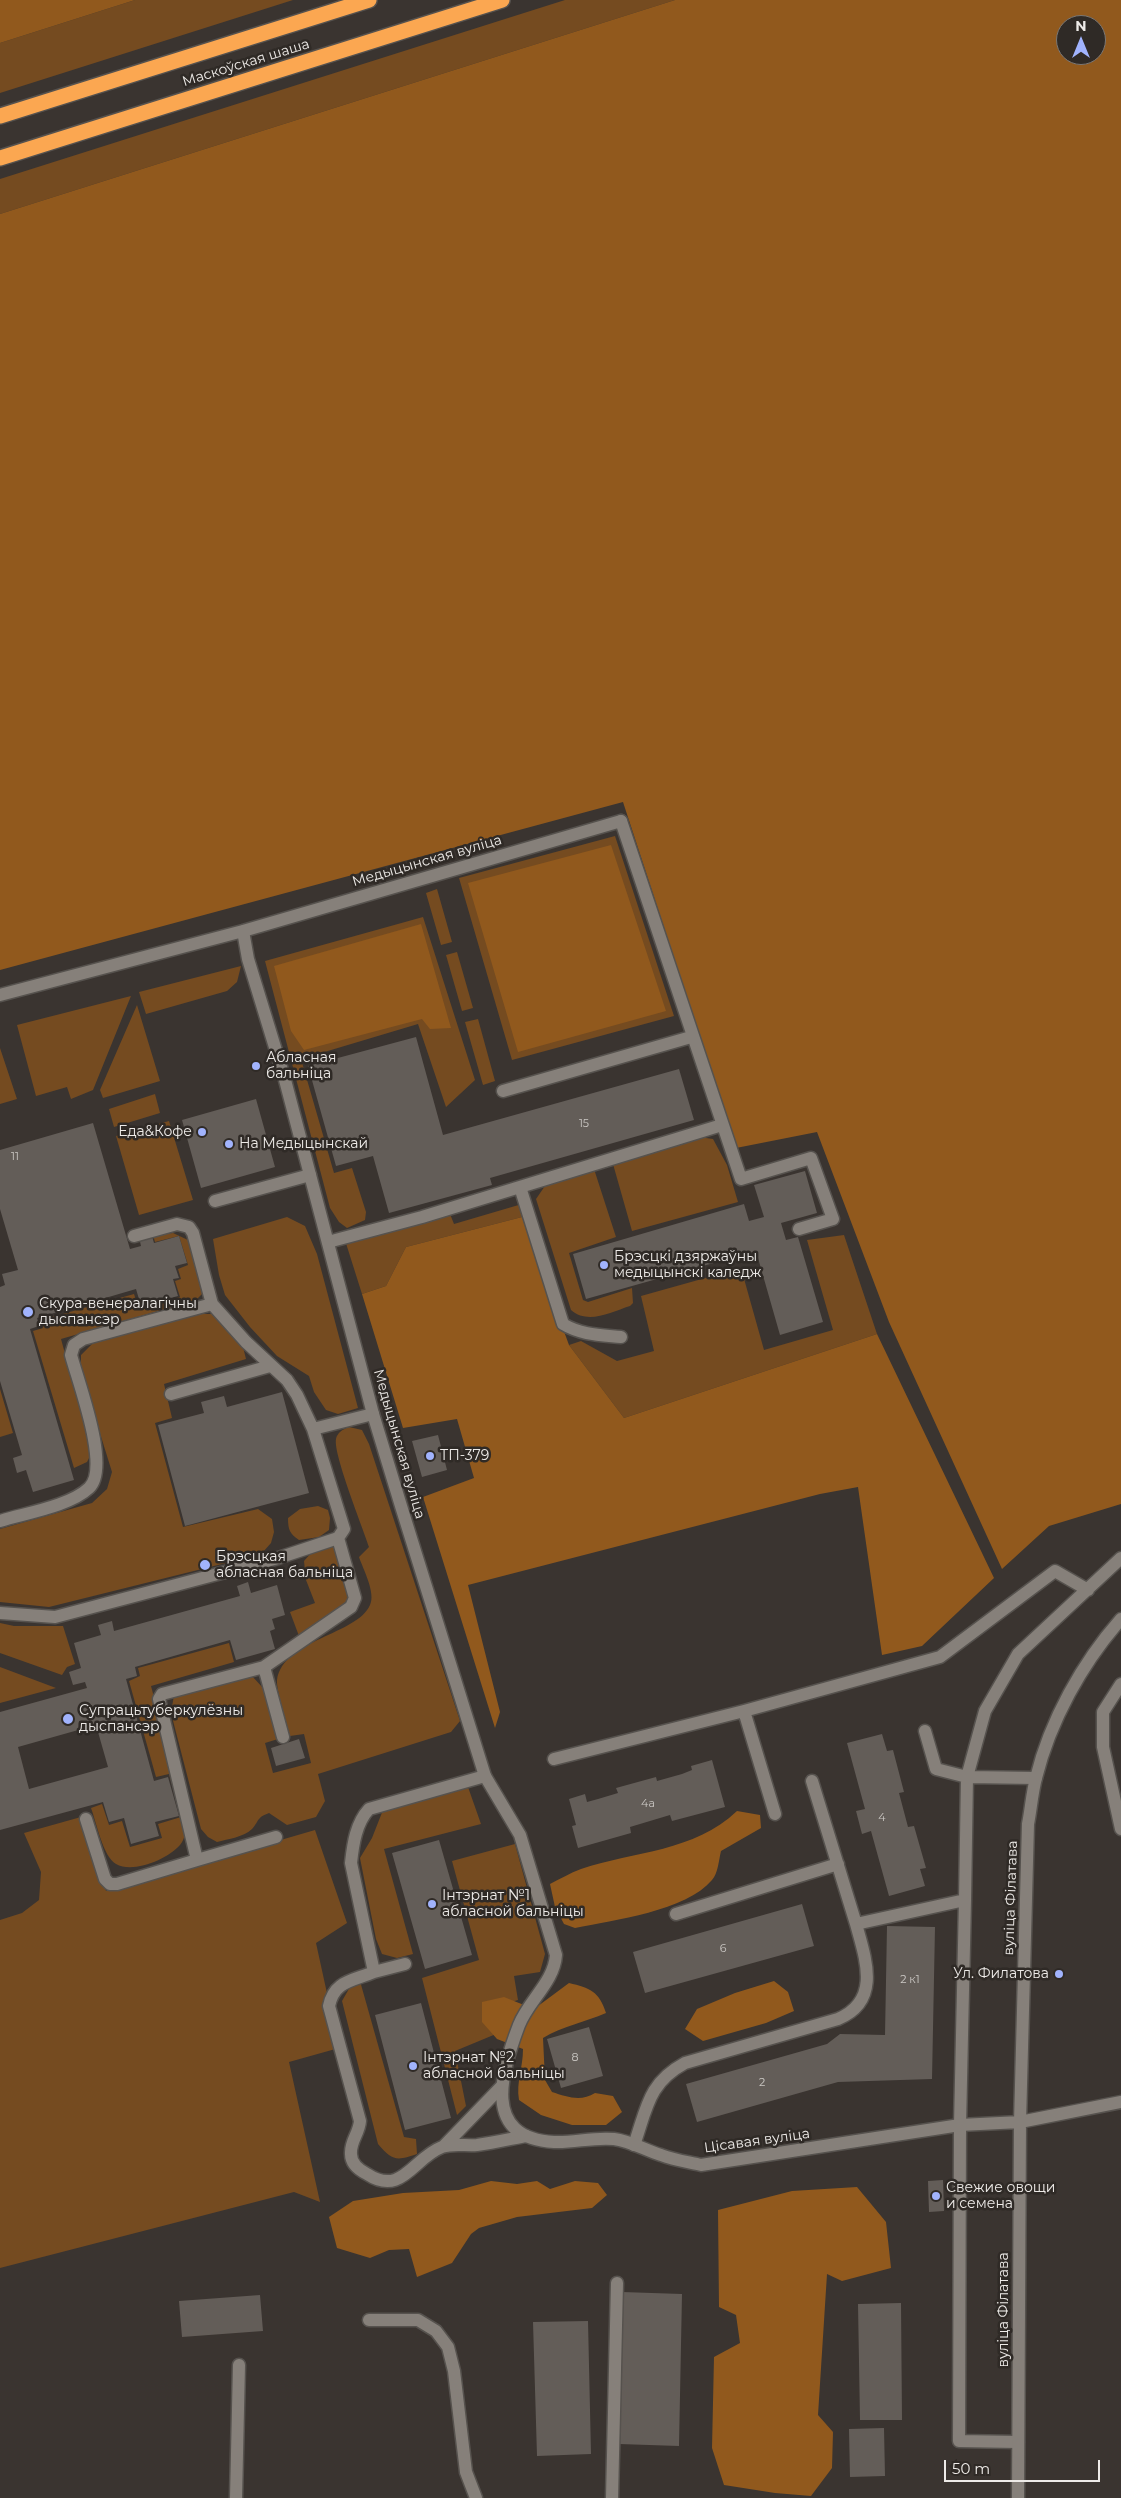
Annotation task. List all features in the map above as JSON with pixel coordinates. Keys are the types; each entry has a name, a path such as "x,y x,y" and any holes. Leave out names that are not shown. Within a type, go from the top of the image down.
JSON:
{"highway":[{"name":"Маскоўская шаша","path":"0,116 369,0"},
{"name":"Маскоўская шаша","path":"0,158 502,0"}],"street":[{"name":"Медыцынская вуліца","path":"0,996 243,931 620,821 692,1037"},
{"name":"Медыцынская вуліца","path":"243,931 248,959 282,1070 373,1414 485,1776 520,1835 556,1955 555,1967 520,2022 505,2065 501,2087"},
{"path":"503,1091 692,1037 741,1179 811,1158 833,1219 799,1229"},
{"path":"328,1242 520,1187 722,1125"},
{"path":"214,1201 310,1175"},
{"path":"520,1187 563,1324 571,1329 590,1334 621,1336"},
{"path":"0,1612 55,1618 278,1558 338,1538 344,1529 313,1429 296,1395 286,1380 270,1366 212,1304 193,1232 189,1227 177,1224 134,1236"},
{"path":"0,1521 66,1502 91,1487 97,1472 97,1449 72,1355 74,1345 83,1339 212,1304"},
{"path":"171,1394 270,1366"},
{"path":"313,1429 373,1414"},
{"path":"198,1860 159,1699 162,1694 264,1667 352,1608 355,1598 338,1538"},
{"path":"1018,2442 959,2441 960,2125 967,1777 985,1712 1018,1654 1121,1558"},
{"path":"554,1759 744,1712 940,1657 1054,1571 1088,1590"},
{"name":"вуліца Філатава","path":"1018,2498 1020,2122 1028,1824 1036,1778 1046,1745 1066,1700 1101,1641 1121,1619"},
{"path":"264,1667 283,1737"},
{"path":"1121,1684 1103,1712 1102,1746 1121,1830"},
{"path":"744,1712 774,1814"},
{"path":"925,1731 936,1769 967,1777 1036,1778"},
{"path":"374,1972 351,1863 353,1845 362,1817 369,1809 485,1776"},
{"path":"634,2145 652,2093 660,2080 672,2070 685,2063 838,2019 850,2014 865,1997 867,1986 863,1947 812,1780"},
{"path":"86,1819 105,1879 110,1884 117,1884 276,1837"},
{"path":"676,1914 838,1864"},
{"path":"856,1924 965,1900"},
{"path":"406,1964 374,1972 337,1987 332,1994 329,2006 360,2122 359,2129 352,2142 351,2156 357,2168 377,2181 390,2182 406,2175 433,2151 444,2146 491,2143 526,2136"},
{"path":"444,2146 501,2087"},
{"path":"501,2087 505,2115 513,2127 526,2136"},
{"path":"1020,2122 1121,2102"},
{"name":"Цісавая вуліца","path":"526,2136 556,2142 602,2138 634,2145 660,2155 701,2165 960,2125 1020,2122"},
{"path":"612,2498 617,2283"},
{"path":"369,2320 405,2318 418,2320 436,2331 448,2346 454,2371 466,2472 476,2498"},
{"path":"236,2498 239,2365"}],"shaded area":[{"path":"0,0 135,0 0,43"},
{"path":"135,0 293,0 0,93 0,43"},
{"path":"565,0 675,0 0,214 0,179"},
{"path":"675,0 1121,0 1121,1504 1049,1526 1002,1569 889,1322 817,1132 736,1148 623,802 0,970 0,214"},
{"path":"615,836 674,1016 512,1060 459,878"},
{"path":"611,845 666,1011 518,1052 468,883"},
{"path":"437,889 452,942 441,945 426,893"},
{"path":"423,917 475,1080 446,1107 418,1024 301,1059 334,1173 352,1168 366,1212 365,1220 347,1228 339,1222 330,1208 265,961"},
{"path":"421,924 451,1028 430,1029 422,1019 304,1050 291,1031 274,966"},
{"path":"457,952 473,1008 462,1011 446,955"},
{"path":"241,966 237,982 227,991 146,1014 139,992"},
{"path":"131,996 93,1090 71,1099 67,1087 36,1096 17,1025"},
{"path":"137,1005 160,1081 103,1098 100,1090"},
{"path":"478,1019 495,1081 483,1085 465,1022"},
{"path":"0,1048 17,1099 0,1104"},
{"path":"155,1094 160,1113 114,1127 109,1109"},
{"path":"169,1121 193,1200 139,1215 116,1136"},
{"path":"699,1137 713,1139 727,1165 738,1202 632,1231 613,1164"},
{"path":"594,1169 616,1237 569,1253 583,1300 588,1302 632,1288 633,1303 630,1306 600,1316 585,1317 571,1310 536,1199 547,1183"},
{"path":"522,1204 522,1217 406,1247 386,1286 362,1294 344,1237 450,1214 454,1224"},
{"path":"287,1217 305,1226 317,1254 358,1408 338,1414 326,1410 314,1392 309,1376 277,1356 250,1327 225,1295 219,1275 213,1239"},
{"path":"522,1217 569,1345 624,1418 877,1334 994,1578 922,1646 882,1655 858,1487 820,1494 468,1585 500,1712 495,1728 423,1497 474,1478 457,1419 403,1428 362,1294 386,1286 406,1247"},
{"path":"173,1233 188,1240 202,1285 202,1294 196,1300 61,1339 92,1452 87,1462 74,1468 33,1331 43,1328 41,1320 134,1294 139,1309 180,1297 175,1281 181,1279 178,1269 188,1265 179,1236 155,1242 153,1235"},
{"path":"844,1235 877,1334 624,1418 569,1345 581,1341 617,1361 654,1351 641,1296 741,1268 764,1350 833,1330 807,1240"},
{"path":"199,1314 216,1314 240,1335 246,1359 164,1384 172,1418 155,1423 183,1527 258,1509 272,1519 274,1532 271,1543 263,1552 230,1562 49,1607 0,1602 0,1529 92,1503 107,1489 112,1472 81,1372 81,1355 93,1343"},
{"path":"0,1389 13,1433 0,1437"},
{"path":"349,1427 362,1430 369,1444 460,1721 451,1732 318,1774 325,1801 316,1817 287,1825 269,1813 260,1818 252,1829 245,1834 217,1842 208,1837 201,1829 171,1713 174,1695 252,1676 263,1688 278,1739 265,1743 273,1773 311,1763 304,1734 290,1736 277,1680 282,1666 292,1655 351,1624 363,1615 370,1605 370,1588 359,1557 369,1547 336,1447 338,1435"},
{"path":"318,1506 328,1510 330,1518 329,1530 319,1537 299,1540 293,1536 288,1526 288,1518 300,1509"},
{"path":"331,1546 343,1552 351,1601 299,1636 290,1612 315,1603 306,1580 304,1561 312,1552"},
{"path":"0,1623 14,1626 63,1626 75,1664 67,1667 62,1675 0,1653"},
{"path":"229,1643 234,1662 151,1686 186,1819 185,1833 180,1845 159,1860 150,1864 131,1867 123,1867 116,1864 107,1854 91,1808 102,1804 109,1825 122,1821 130,1847 162,1838 158,1824 181,1817 169,1774 156,1777 129,1681 140,1676 138,1668"},
{"path":"0,1667 56,1688 0,1703"},
{"path":"468,1787 481,1824 384,1849 413,1954 397,1958 382,1954 376,1939 360,1858 372,1838 383,1810"},
{"path":"737,1811 760,1815 761,1828 721,1851 714,1877 700,1891 668,1907 648,1913 575,1928 564,1924 555,1907 550,1884 581,1869 683,1843 720,1825"},
{"path":"81,1817 106,1891 315,1830 347,1923 316,1943 339,2048 289,2062 320,2202 294,2192 0,2268 0,1920 22,1913 39,1900 41,1872 24,1833"},
{"path":"515,1844 545,1954 540,1972 514,1976 518,2000 488,2009 496,2034 455,2051 466,2106 457,2115 422,1978 479,1960 452,1861"},
{"path":"360,1981 404,2137 416,2139 417,2154 395,2158 387,2154 378,2144 342,2001 350,1987"},
{"path":"774,1981 788,1992 794,2011 766,2023 703,2041 685,2029 697,2009 735,1993"},
{"path":"569,1983 588,1989 597,1995 606,2013 558,2030 543,2038 545,2080 552,2092 569,2097 579,2098 595,2093 613,2096 622,2112 606,2125 572,2125 541,2115 519,2100 518,2087 523,2049 497,2039 482,2022 482,2002 504,1997 534,2009"},
{"path":"491,2181 517,2184 537,2181 550,2189 575,2181 598,2183 607,2195 592,2208 517,2217 479,2228 471,2234 452,2263 417,2277 409,2249 389,2250 370,2258 337,2248 329,2217 353,2201 403,2193 459,2190"},
{"path":"857,2187 886,2222 891,2268 842,2281 827,2274 818,2415 833,2432 832,2468 811,2496 775,2493 724,2485 712,2448 714,2357 740,2343 736,2315 719,2307 718,2210 792,2191"}],"building":[{"path":"416,1037 443,1135 679,1069 694,1120 490,1178 492,1185 389,1213 373,1156 336,1166 308,1066"},
{"name":"На Медыцынскай","path":"256,1099 275,1167 201,1188 182,1120"},
{"name":"Скура-венералагічны дыспансэр","path":"93,1123 130,1249 141,1246 139,1237 151,1233 154,1243 179,1236 187,1263 175,1266 179,1278 173,1279 178,1296 141,1306 136,1289 37,1318 39,1326 30,1329 74,1480 33,1492 26,1470 17,1473 13,1458 22,1455 0,1381 0,1287 5,1285 2,1274 18,1270 0,1209 0,1150"},
{"path":"805,1171 817,1213 781,1223 786,1240 798,1237 823,1322 780,1335 756,1251 586,1299 573,1254 744,1204 749,1221 764,1217 754,1185"},
{"path":"282,1392 309,1493 185,1526 158,1425 204,1413 201,1402 224,1396 227,1407"},
{"name":"ТП-379","path":"438,1435 447,1470 422,1477 412,1441"},
{"name":"Супрацьтуберкулёзны дыспансэр","path":"248,1582 251,1593 277,1585 285,1615 272,1619 275,1629 270,1631 275,1649 236,1660 230,1640 135,1667 137,1676 126,1679 154,1781 168,1777 179,1816 155,1822 159,1836 131,1844 124,1818 109,1822 103,1802 0,1830 0,1712 87,1688 85,1682 73,1685 69,1672 81,1668 74,1643 101,1635 98,1625 112,1621 114,1631 240,1596 237,1586","holes":["96,1725 108,1767 29,1789 18,1747"]},
{"path":"882,1734 887,1751 893,1750 904,1792 899,1793 908,1827 914,1826 926,1868 920,1869 925,1886 889,1896 871,1831 862,1834 856,1811 865,1809 847,1743"},
{"path":"299,1739 305,1758 276,1766 271,1748"},
{"path":"712,1760 725,1807 672,1821 670,1815 630,1827 631,1833 578,1848 572,1826 576,1825 569,1799 585,1794 587,1802 598,1799 618,1793 616,1788 656,1777 657,1781 682,1774 692,1770 691,1766"},
{"name":"Інтэрнат №1 абласной бальніцы","path":"439,1840 472,1955 425,1969 392,1853"},
{"path":"802,1904 814,1946 645,1993 633,1952"},
{"path":"887,1926 935,1927 932,2079 838,2082 697,2122 686,2084 827,2044 840,2034 885,2035"},
{"name":"Інтэрнат №2 абласной бальніцы","path":"421,2003 451,2118 405,2130 375,2015"},
{"path":"589,2027 603,2076 561,2088 547,2039"},
{"name":"Свежие овощи и семена","path":"943,2180 944,2211 929,2212 928,2181"},
{"path":"622,2292 682,2294 679,2446 619,2444"},
{"path":"260,2295 263,2331 182,2337 179,2301"},
{"path":"901,2303 902,2420 860,2420 858,2304"},
{"path":"588,2321 591,2454 537,2456 533,2322"},
{"path":"884,2428 885,2476 850,2477 849,2429"}],"place":[{"name":"Абласная бальніца","path":"256,1066"},
{"name":"Еда&Кофе","path":"202,1132"},
{"name":"На Медыцынскай","path":"229,1144"},
{"name":"Брэсцкі дзяржаўны медыцынскі каледж","path":"604,1265"},
{"name":"Скура-венералагічны дыспансэр","path":"28,1312"},
{"name":"ТП-379","path":"430,1456"},
{"name":"Брэсцкая абласная бальніца","path":"205,1565"},
{"name":"Супрацьтуберкулёзны дыспансэр","path":"68,1719"},
{"name":"Інтэрнат №1 абласной бальніцы","path":"432,1904"},
{"name":"Ул. Филатова","path":"1059,1974"},
{"name":"Інтэрнат №2 абласной бальніцы","path":"413,2066"},
{"name":"Свежие овощи и семена","path":"936,2196"}]}
